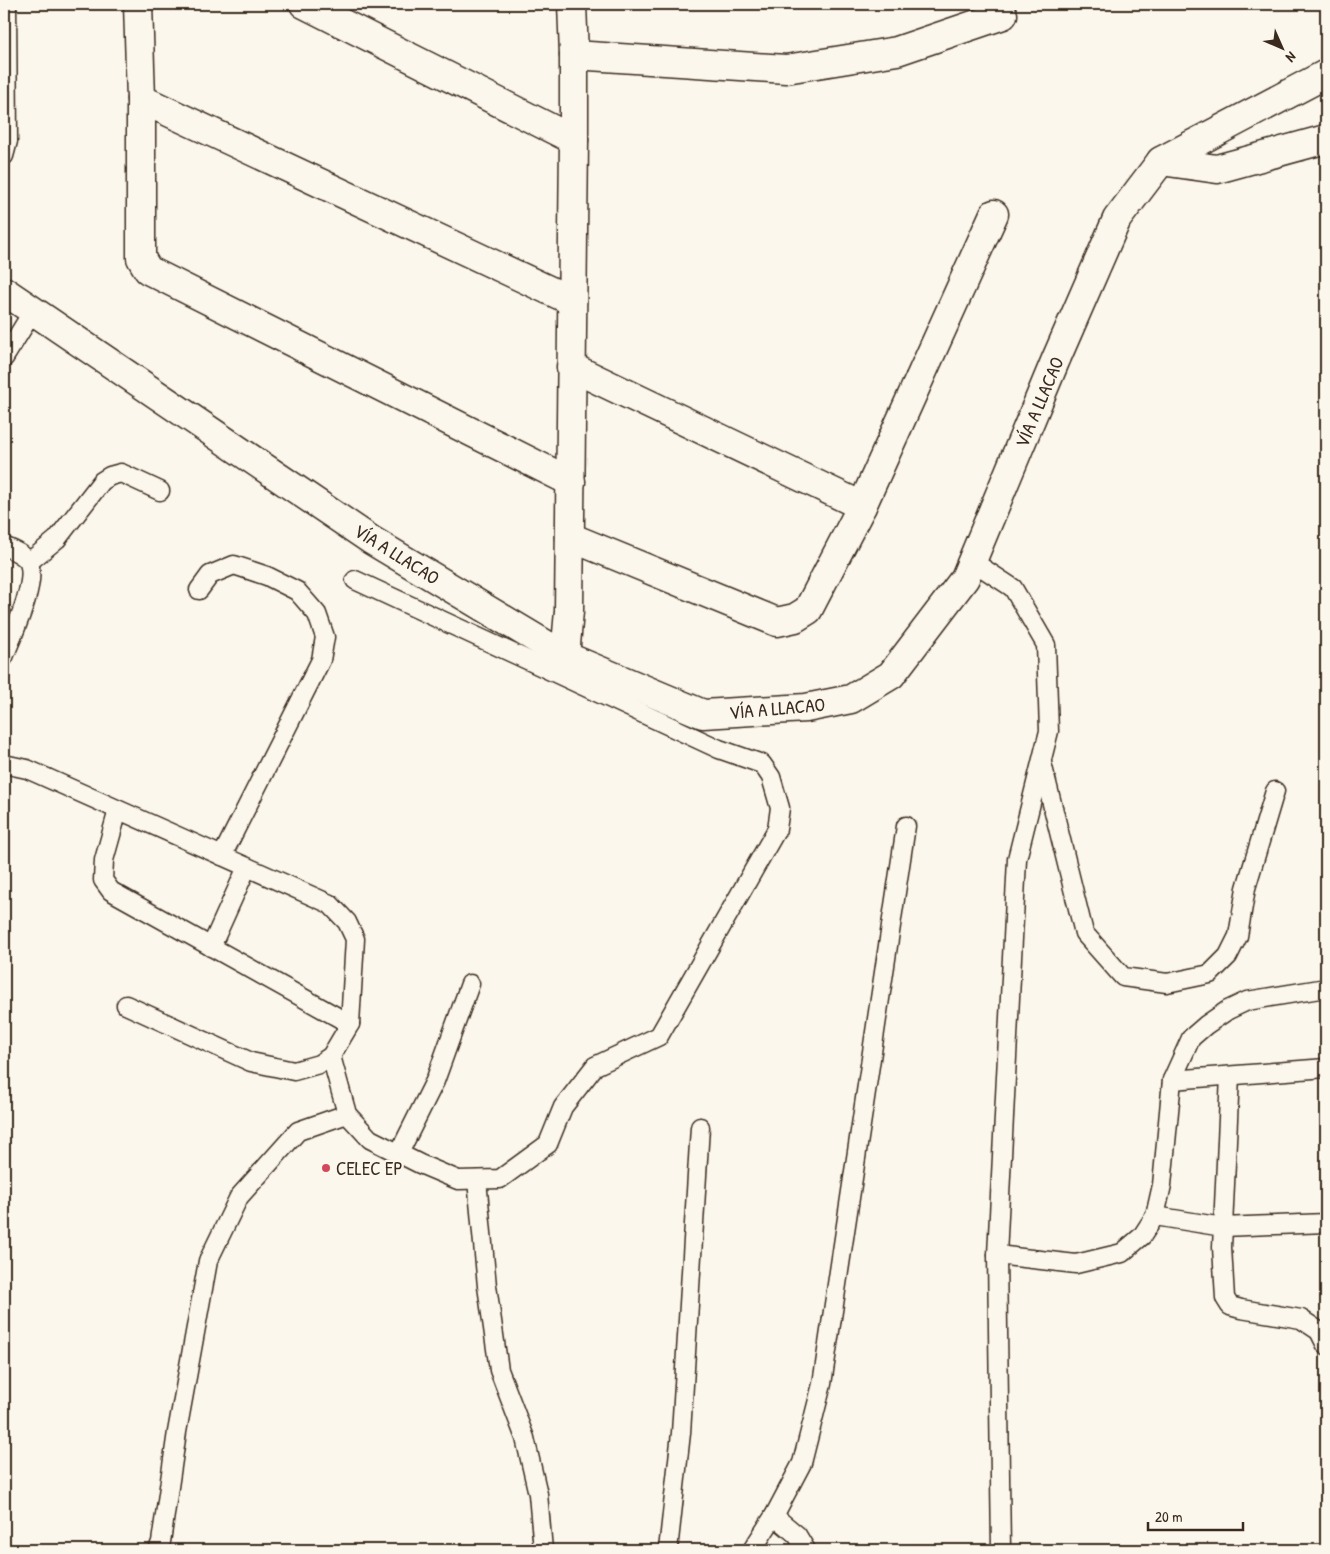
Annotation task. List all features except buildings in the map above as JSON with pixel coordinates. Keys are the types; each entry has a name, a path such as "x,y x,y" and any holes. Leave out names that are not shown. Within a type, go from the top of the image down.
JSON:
{"street":[{"path":"138,4 142,99 141,258 148,270 571,482"},
{"path":"304,4 574,140"},
{"path":"565,656 570,611 574,140 572,4"},
{"path":"574,55 786,69 897,51 1003,15"},
{"name":"VÍA A LLACAO","path":"4,292 371,540 565,656 703,714 806,708 851,699 891,675 965,578 1056,359 1117,219 1161,161 1326,74"},
{"path":"142,99 572,301"},
{"path":"1161,161 1217,169 1326,139"},
{"path":"570,537 777,622 795,618 808,610 862,506 994,214"},
{"path":"571,367 862,506"}],"lane":[{"path":"4,156 8,141 7,4"},
{"path":"4,358 33,311"},
{"path":"29,562 57,539 102,481 110,476 121,473 160,491"},
{"path":"4,546 22,555 29,562 30,588 4,657"},
{"path":"972,561 1013,588 1046,645 1049,731 1017,859 997,1255 1001,1550"},
{"path":"199,590 210,575 234,565 267,576 297,591 317,614 325,636 321,660 222,856"},
{"path":"331,1056 340,1096 347,1114 370,1139 420,1164 458,1180 500,1179 548,1144 563,1107 595,1066 659,1036 777,828 780,808 771,777 762,764 719,749 355,580"},
{"path":"1042,762 1084,933 1123,977 1167,983 1210,974 1228,956 1238,936 1246,888 1275,791"},
{"path":"4,764 27,769 330,904 347,922 355,939 350,1024 331,1056 319,1064 294,1070 251,1062 126,1005"},
{"path":"118,810 104,860 103,880 112,891 350,1024"},
{"path":"752,1550 774,1516 802,1463 822,1384 906,826"},
{"path":"211,947 246,867"},
{"path":"399,1153 435,1081 470,984"},
{"path":"997,1255 1076,1264 1122,1253 1142,1236 1155,1216 1162,1185 1172,1080 1191,1038 1228,1010 1247,1001 1326,988"},
{"path":"1172,1080 1326,1068"},
{"path":"1230,1076 1222,1247 1225,1298 1230,1306 1301,1319 1319,1331 1326,1345"},
{"path":"158,1550 161,1542 177,1432 208,1261 239,1197 298,1131 347,1114"},
{"path":"668,1550 682,1433 700,1127"},
{"path":"478,1180 487,1286 499,1370 525,1438 538,1494 543,1550"},
{"path":"1155,1216 1223,1227 1326,1223"},
{"path":"774,1516 797,1534 806,1550"}],"place":[{"name":"CELEC EP","path":"326,1168"}]}
